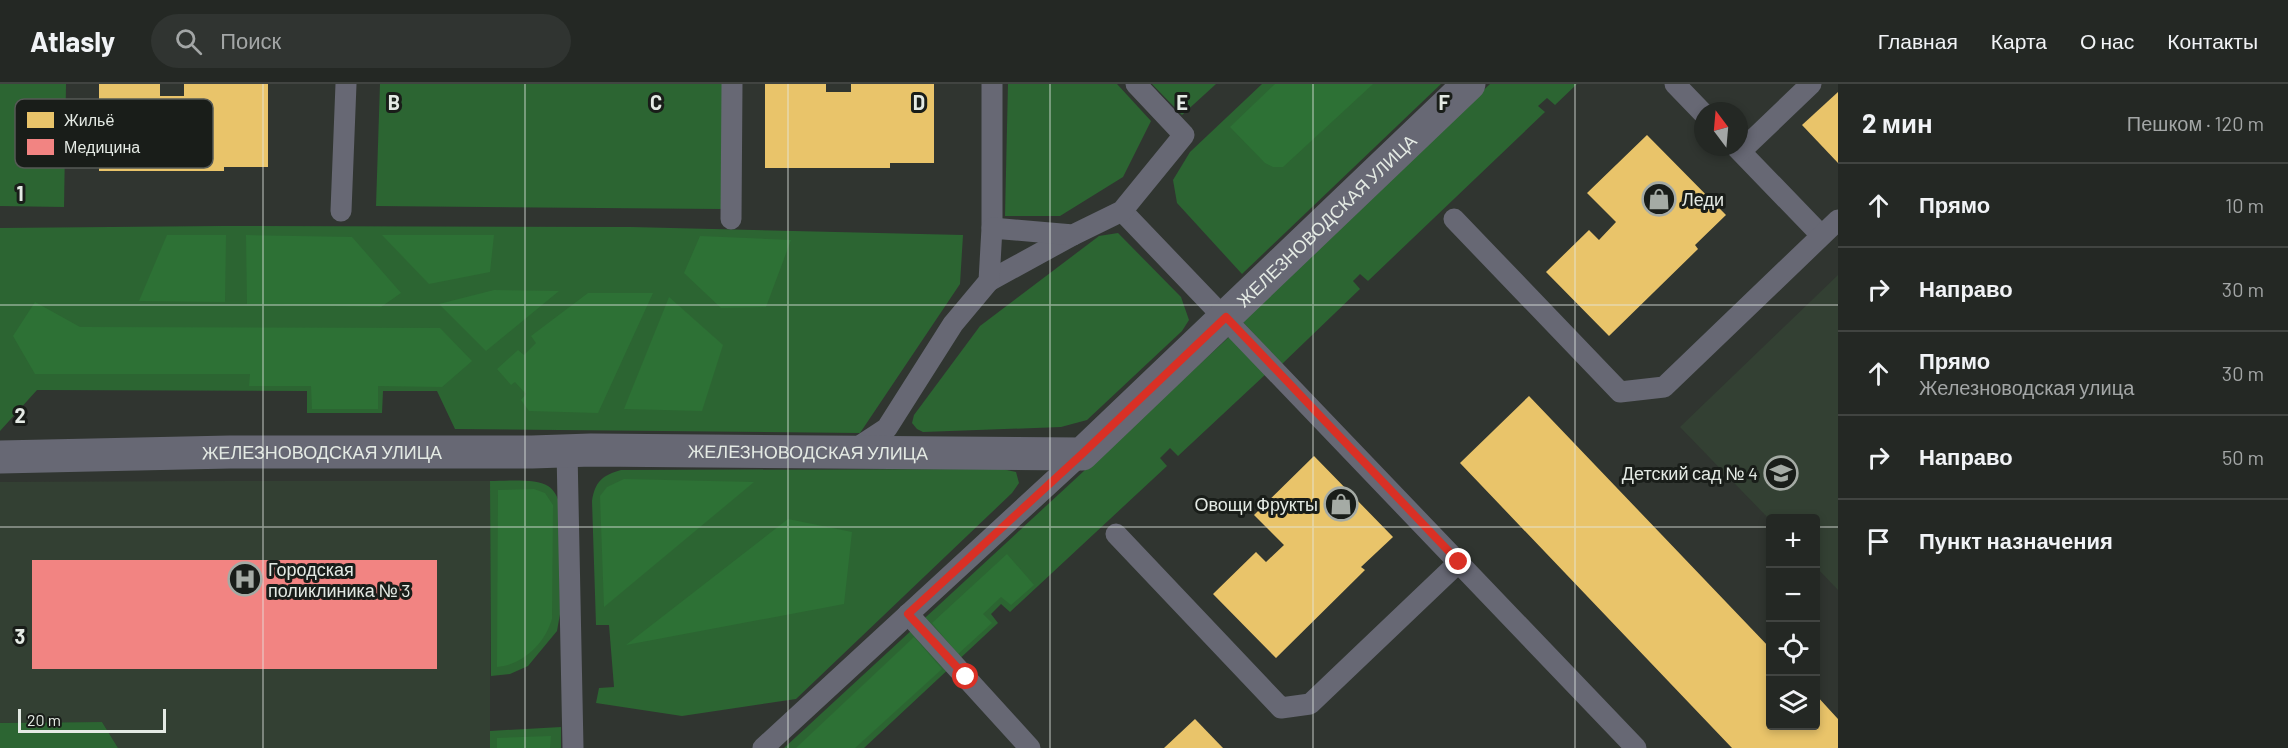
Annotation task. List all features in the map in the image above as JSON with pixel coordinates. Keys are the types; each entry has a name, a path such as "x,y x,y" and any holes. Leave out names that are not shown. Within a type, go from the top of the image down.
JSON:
{"street":[{"name":"ЖЕЛЕЗНОВОДСКАЯ УЛИЦА","path":"0,457 230,452 567,451 1082,454 1468,84"}],"lane":[{"path":"341,212 346,84"},
{"path":"731,219 732,84"},
{"path":"990,281 992,84"},
{"path":"849,453 887,428 953,324 990,281 1122,211 1184,135 1136,84"},
{"path":"1675,84 1694,104"},
{"path":"1748,140 1811,84"},
{"path":"1745,156 1821,236"},
{"path":"1122,211 1226,317 1636,748"},
{"path":"1454,219 1620,392 1664,387 1838,220"},
{"path":"992,228 1073,235"},
{"path":"567,451 573,748"},
{"path":"763,748 1082,454"},
{"path":"1116,534 1281,708 1310,704 1459,562"},
{"path":"908,614 1030,748"}],"shaded area":[{"name":"Детский сад № 4","path":"1838,275 1838,590 1820,571 1820,514 1766,514 1766,516 1680,427"},
{"name":"Городская поликлиника № 3","path":"490,481 490,748 118,748 102,722 0,723 0,482"}],"green space":[{"path":"0,84 66,84 66,99 15,99 15,168 65,168 64,207 0,206"},
{"path":"380,84 724,84 721,209 376,206"},
{"path":"1008,84 1117,84 1151,121 1123,177 1060,216 1005,216"},
{"path":"1152,84 1216,84 1182,115"},
{"path":"1262,84 1441,84 1242,274 1177,203 1173,180 1190,152"},
{"path":"1275,84 1373,84 1283,167 1273,167 1265,163 1230,127"},
{"path":"1490,84 1577,84 1555,105 1547,98 1538,106 1545,112 1368,281 1360,274 1353,281 1360,289 1282,364 1241,320"},
{"path":"631,227 963,235 960,284 860,433 455,429 437,391 383,391 382,413 307,413 307,391 37,390 0,431 0,228"},
{"path":"1118,233 1181,297 1189,320 1182,331 1087,420 1061,427 923,432 917,429 912,423 914,415 980,326 1099,236"},
{"path":"167,235 226,235 225,302 139,301"},
{"path":"246,235 352,237 401,293 381,307 247,304"},
{"path":"382,235 494,235 490,272 429,284"},
{"path":"700,236 791,240 766,307 721,308 684,273"},
{"path":"494,290 559,291 486,351 439,304"},
{"path":"588,293 653,293 598,413 529,411 521,400 526,394 515,382 511,385 497,369 518,350 524,355 536,343 531,336"},
{"path":"669,297 723,345 702,411 624,409"},
{"path":"35,302 80,327 440,328 472,361 442,387 378,386 378,409 312,409 311,386 249,386 250,374 35,374 13,336"},
{"path":"1229,337 1267,373 1178,456 1170,448 1160,458 1167,466 1010,612 1001,604 991,614 998,623 864,748 784,748"},
{"path":"1002,469 1016,472 1019,483 1012,493 796,699 682,716 596,703 599,688 614,687 609,625 596,625 592,501 595,488 609,474 621,470"},
{"path":"624,479 754,482 604,607 600,496 607,487"},
{"path":"490,481 543,483 556,495 559,502 560,614 557,631 528,666 510,674 491,676"},
{"path":"534,489 545,493 553,505 552,619 544,636 532,651 516,662 497,667 498,490"},
{"path":"788,519 852,532 844,604 626,645"},
{"path":"1007,554 1034,585 1011,605 1001,597 983,614 992,623 958,654 932,623"},
{"path":"914,637 942,669 855,748 796,748"},
{"path":"102,722 118,748 0,748 0,723"},
{"path":"561,727 561,748 490,748 490,731"},
{"path":"551,736 550,748 497,748 497,738"}],"building: Жильё":[{"path":"99,84 160,84 160,96 184,96 184,84 268,84 268,167 224,167 224,171 99,171 99,168 213,168 213,99 99,99"},
{"path":"765,84 826,84 826,92 851,92 851,84 934,84 934,163 890,163 890,168 765,168"},
{"path":"1838,92 1838,163 1802,125"},
{"path":"1647,135 1726,215 1695,245 1698,249 1609,336 1546,272 1589,230 1599,240 1616,222 1587,193"},
{"path":"1529,396 1766,644 1766,730 1820,730 1820,699 1838,719 1838,748 1732,748 1460,463"},
{"path":"1314,456 1393,537 1361,567 1365,570 1276,658 1213,594 1256,552 1266,562 1284,545 1254,515"},
{"path":"1195,719 1223,748 1164,748"}],"building: Медицина":[{"path":"32,560 437,560 437,669 32,669"}],"place":[{"name":"Леди","path":"1659,199"},
{"name":"Детский сад № 4","path":"1781,473"},
{"name":"Овощи Фрукты","path":"1341,504"},
{"name":"Городская поликлиника № 3","path":"245,579"}],"route":[{"path":"966,677 908,614 1082,454 1226,317 1459,562"}]}
